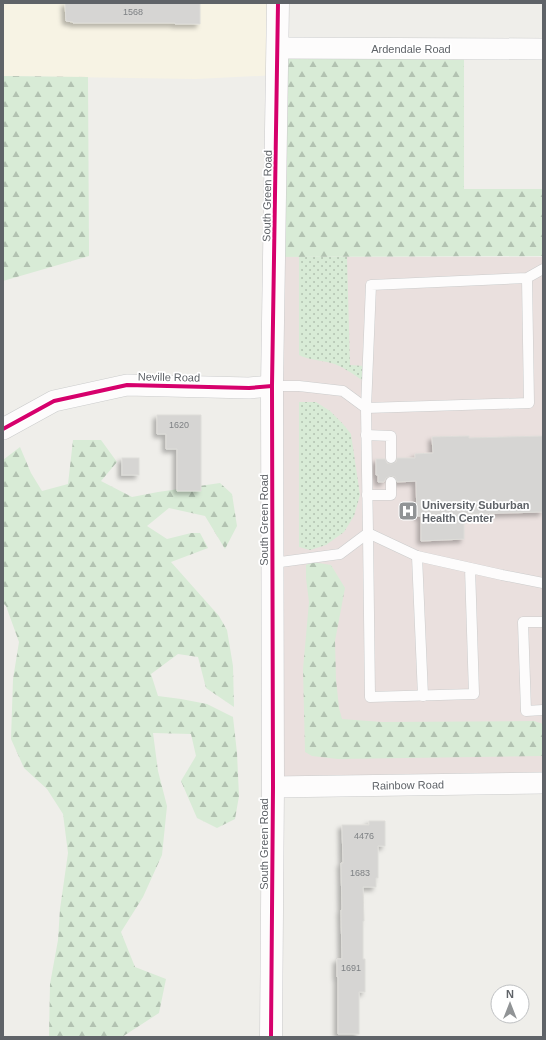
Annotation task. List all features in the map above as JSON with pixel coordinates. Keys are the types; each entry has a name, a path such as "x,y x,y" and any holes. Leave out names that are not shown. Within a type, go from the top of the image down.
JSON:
{"main road":[{"name":"South Green Road","path":"271,1037 273,787 272,386 278,3"}],"street":[{"name":"Ardendale Road","path":"278,48 543,50"},
{"name":"Neville Road","path":"3,429 54,401 127,385 249,388 272,386"},
{"name":"Rainbow Road","path":"273,787 543,783"}],"lane":[{"path":"470,568 474,694 370,697 366,408 371,285 527,278 543,269"},
{"path":"272,386 299,386 343,391 366,408 530,403 527,278"},
{"path":"366,435 391,436 391,458"},
{"path":"367,496 391,495 391,482"},
{"path":"273,563 340,554 368,533"},
{"path":"368,533 416,556 543,583"},
{"path":"416,556 423,696"},
{"path":"543,622 523,622 526,711 543,710"}],"shaded area":[{"path":"3,3 278,3 278,75 196,79 3,76"},
{"name":"University Suburban Health Center","path":"275,257 543,257 543,783 273,787"}],"green space":[{"path":"278,48 464,49 464,189 543,189 543,256 275,257"},
{"path":"3,76 88,77 89,256 3,281"},
{"path":"299,257 347,257 350,365 364,366 362,380 335,364 299,355"},
{"path":"299,402 316,402 330,411 351,434 360,495 354,516 344,532 326,545 310,550 299,547"},
{"path":"73,440 101,440 117,462 101,481 132,497 220,483 232,494 237,526 225,549 205,516 169,508 147,526 167,539 191,533 200,533 208,548 171,562 219,616 227,630 233,666 234,707 206,688 198,657 178,654 151,674 158,696 207,704 233,717 237,753 239,796 235,819 217,828 197,818 181,781 196,756 191,734 153,733 158,771 167,806 162,855 143,897 121,932 135,967 166,979 159,1013 122,1037 49,1037 50,984 58,940 60,909 68,853 63,814 47,789 24,768 11,739 13,679 19,642 6,606 3,603 3,460 20,447 31,473 42,491 68,484"},
{"path":"313,562 331,565 345,588 335,641 336,679 339,708 342,719 382,722 534,721 543,724 543,756 338,759 312,756 305,752 303,669 309,602 306,565"}],"building":[{"path":"65,3 200,3 200,24 73,23 66,21"},
{"path":"157,415 201,415 201,491 177,491 177,449 166,449 166,434 157,434"},
{"path":"469,436 469,438 543,436 543,512 464,514 464,539 421,541 421,516 417,516 416,481 397,482 395,477 391,476 386,478 384,482 378,482 378,475 376,475 376,459 385,459 387,463 391,464 396,462 397,458 415,458 415,454 433,453 432,437"},
{"path":"122,458 139,458 139,475 122,475"},
{"path":"369,821 385,821 385,846 378,846 378,878 376,878 376,887 363,887 363,959 365,959 365,992 359,992 359,1034 338,1034 337,959 342,959 342,825 369,825"}],"cycle path":[{"path":"271,1037 273,787 272,386 278,3"},
{"path":"3,429 54,401 127,385 249,388 272,386"}],"place":[{"name":"University Suburban Health Center","path":"408,511"}]}
